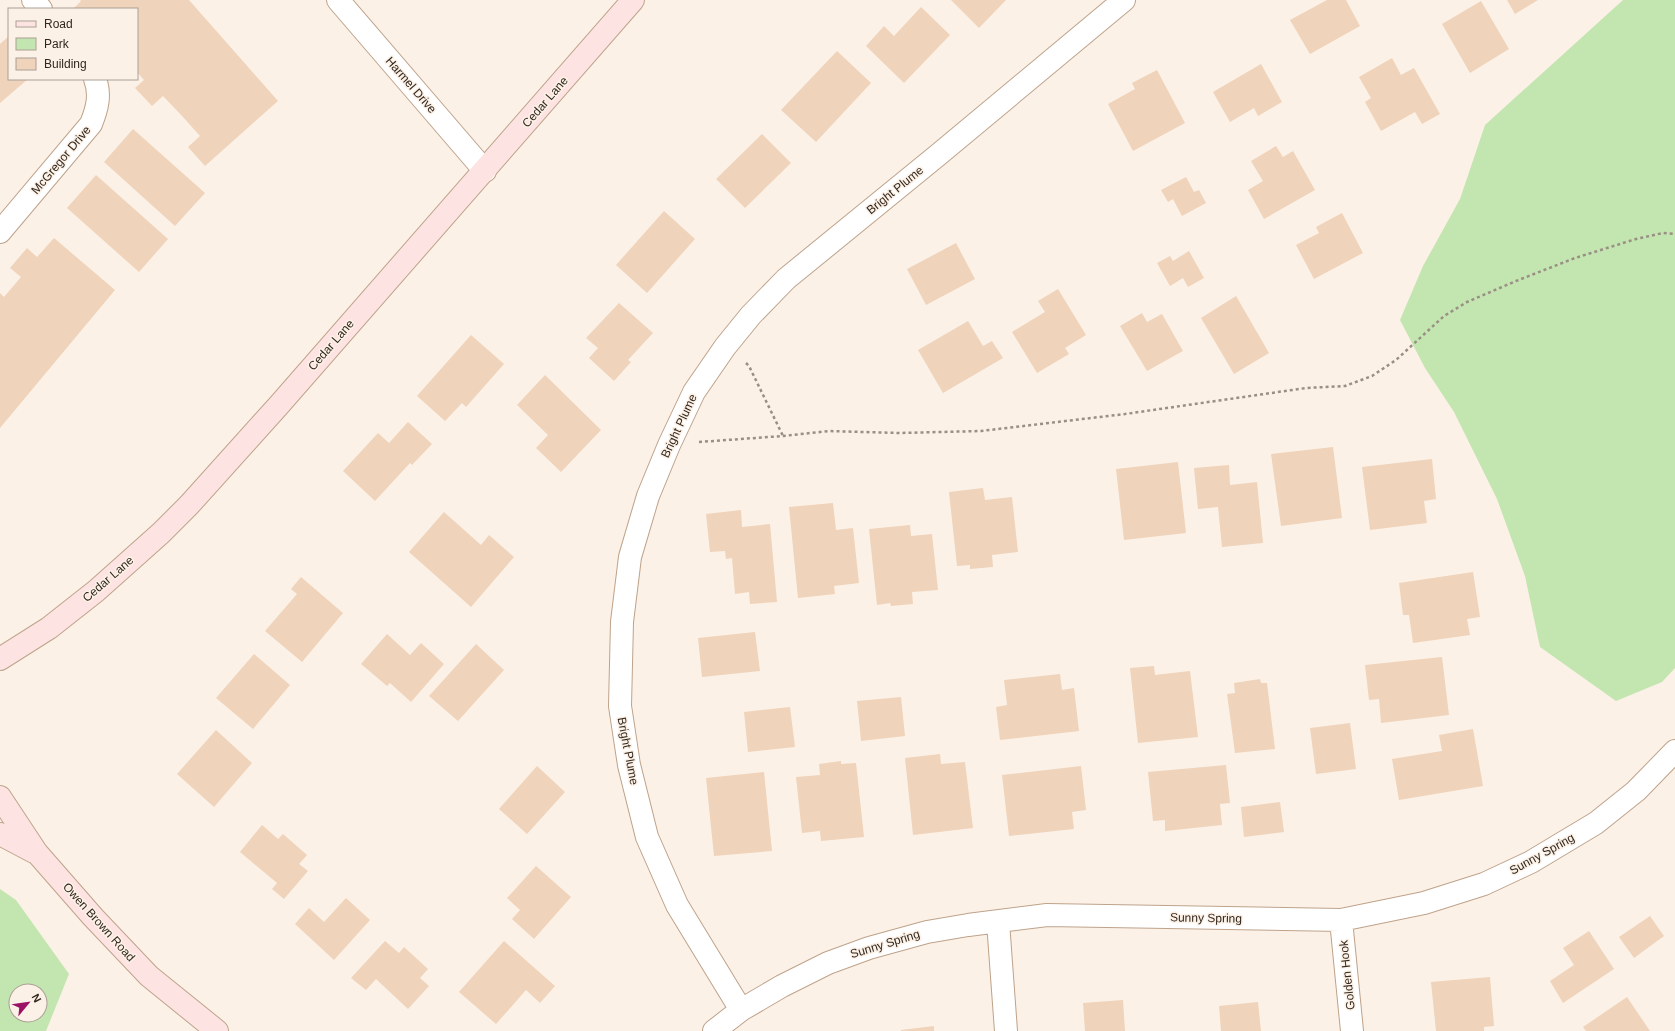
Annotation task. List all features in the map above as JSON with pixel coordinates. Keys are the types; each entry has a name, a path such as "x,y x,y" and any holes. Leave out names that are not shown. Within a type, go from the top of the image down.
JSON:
{"main road":[{"name":"Cedar Lane","path":"0,659 49,628 96,591 161,533 190,504 485,171 633,0"},
{"name":"Owen Brown Road","path":"0,796 37,853 93,917 149,976 217,1031"},
{"path":"0,834 37,853"}],"street":[{"path":"33,0 40,8"},
{"name":"Harmel Drive","path":"338,0 485,171"},
{"name":"Bright Plume","path":"741,1010 677,905 647,837 629,765 620,706 622,622 630,557 648,496 669,444 694,392 725,347 751,316 786,280 1124,0"},
{"name":"McGregor Drive","path":"0,232 91,124 97,109 98,89 94,80"},
{"name":"Sunny Spring","path":"714,1031 741,1010 782,986 828,963 869,948 927,932 968,925 1047,916 1341,920 1424,903 1484,884 1531,862 1596,823 1636,791 1675,751"},
{"name":"Golden Hook","path":"1341,920 1352,1031"},
{"path":"998,922 1006,1031"}],"path":[{"path":"669,444 783,436 829,431 900,433 981,431 1125,414 1306,388 1345,386 1372,376 1396,360 1444,316 1467,302 1575,258 1636,239 1663,233 1675,234"},
{"path":"725,347 749,366 783,436"}],"green space":[{"path":"1623,0 1675,0 1675,668 1662,682 1616,701 1540,647 1525,576 1497,499 1454,412 1425,368 1400,320 1423,266 1460,199 1485,125"},
{"path":"0,889 16,900 69,974 46,1031 0,1031"}],"building":[{"path":"80,0 189,0 278,101 205,166 188,147 200,136 183,117 163,96 152,106 135,88 144,80 138,73 138,8 74,8 81,1"},
{"path":"951,0 1006,0 979,28"},
{"path":"1327,0 1346,0 1360,26 1310,54 1290,20"},
{"path":"1507,0 1538,0 1515,14"},
{"path":"1481,1 1509,49 1470,73 1442,24"},
{"path":"921,7 950,35 904,83 866,46 884,26 894,36"},
{"path":"8,37 8,80 27,80 0,103 0,44"},
{"path":"837,51 871,83 816,142 781,110"},
{"path":"1392,58 1401,75 1414,68 1440,114 1422,124 1415,112 1381,131 1365,102 1371,98 1359,77"},
{"path":"1261,64 1282,102 1258,116 1254,108 1230,122 1213,92"},
{"path":"1157,70 1185,123 1133,151 1108,104 1135,89 1132,83"},
{"path":"133,129 205,193 175,226 104,162"},
{"path":"762,134 791,163 745,208 716,179"},
{"path":"1276,146 1283,157 1293,151 1315,190 1264,219 1248,190 1263,181 1251,161"},
{"path":"96,175 168,239 139,272 67,208"},
{"path":"1186,177 1194,192 1199,190 1206,203 1182,216 1173,199 1168,202 1161,190"},
{"path":"664,211 695,239 647,293 616,265"},
{"path":"1342,213 1363,253 1314,279 1296,245 1319,233 1316,227"},
{"path":"54,238 115,290 0,428 0,293 4,297 21,277 10,268 27,248 37,257"},
{"path":"956,243 975,279 926,305 907,269"},
{"path":"1189,251 1204,278 1188,287 1183,278 1170,286 1157,263 1170,256 1173,261"},
{"path":"1058,289 1086,335 1065,348 1069,354 1037,373 1012,332 1045,312 1038,301"},
{"path":"1236,296 1269,353 1234,374 1201,318"},
{"path":"619,303 653,333 628,360 631,362 614,381 589,358 598,348 586,338"},
{"path":"1142,313 1147,322 1162,314 1183,351 1147,371 1120,326"},
{"path":"968,321 983,346 992,341 1003,358 943,393 918,350"},
{"path":"471,335 504,364 466,407 462,403 445,421 417,396"},
{"path":"545,375 601,430 561,472 536,448 548,435 517,405"},
{"path":"408,422 432,444 412,465 410,463 375,501 343,471 378,433 389,443"},
{"path":"1333,447 1342,518 1281,526 1271,454"},
{"path":"1432,459 1436,499 1424,501 1427,523 1370,530 1362,467"},
{"path":"1178,462 1186,533 1124,540 1116,469"},
{"path":"1229,465 1230,485 1257,482 1263,543 1222,547 1218,507 1198,509 1194,468"},
{"path":"983,488 985,500 1012,497 1018,552 992,555 993,567 970,569 970,565 957,566 949,492"},
{"path":"833,503 836,530 853,528 859,583 834,586 835,594 798,598 789,507"},
{"path":"741,510 742,527 770,524 777,602 750,604 749,592 735,594 732,558 726,559 725,551 710,552 706,514"},
{"path":"444,512 481,545 489,535 514,557 471,607 409,552"},
{"path":"910,525 911,536 932,534 938,590 912,592 913,604 891,606 890,603 877,605 869,529"},
{"path":"1473,572 1480,617 1467,619 1470,635 1413,643 1409,615 1403,615 1399,583"},
{"path":"301,577 343,613 302,662 265,631 297,594 291,589"},
{"path":"755,632 760,671 702,677 698,638"},
{"path":"387,634 410,655 421,643 444,664 411,702 390,683 387,686 361,664"},
{"path":"476,644 504,670 458,721 429,696"},
{"path":"254,654 290,685 253,729 216,698"},
{"path":"1442,657 1449,715 1381,723 1379,699 1369,700 1365,665"},
{"path":"1154,666 1155,675 1190,671 1198,737 1138,743 1130,668"},
{"path":"1060,674 1062,690 1074,688 1079,731 1000,740 996,707 1007,705 1004,680"},
{"path":"1260,679 1261,683 1267,683 1275,749 1235,753 1227,694 1235,693 1234,683"},
{"path":"901,697 905,736 861,741 857,701"},
{"path":"790,707 795,747 748,752 744,712"},
{"path":"1350,723 1356,769 1316,774 1310,728"},
{"path":"1473,729 1483,786 1399,800 1392,759 1442,751 1439,735"},
{"path":"216,730 252,763 214,807 177,774"},
{"path":"940,754 941,764 965,762 973,828 913,835 905,758"},
{"path":"841,761 841,764 856,763 864,837 821,841 820,831 802,833 796,777 820,775 819,764"},
{"path":"1226,765 1230,803 1220,804 1222,825 1165,831 1165,820 1153,821 1148,772"},
{"path":"537,766 565,792 527,834 499,809"},
{"path":"1081,766 1086,810 1072,812 1074,829 1009,836 1002,775"},
{"path":"764,772 772,851 714,856 706,778"},
{"path":"1280,802 1284,832 1244,837 1241,807"},
{"path":"262,825 278,839 283,834 307,855 299,864 308,871 284,899 272,889 277,883 240,852"},
{"path":"536,866 571,897 534,939 512,919 520,910 507,898"},
{"path":"346,898 370,920 334,960 295,924 309,908 324,922"},
{"path":"1650,916 1664,936 1634,958 1619,937"},
{"path":"1589,931 1614,969 1563,1003 1550,981 1574,965 1563,948"},
{"path":"385,941 399,953 404,947 428,969 420,978 429,986 408,1009 376,979 366,990 351,978"},
{"path":"504,941 555,986 540,1003 526,990 496,1024 459,992"},
{"path":"1490,977 1494,1026 1484,1027 1484,1031 1436,1031 1431,982"},
{"path":"1627,997 1650,1031 1586,1031 1583,1027"},
{"path":"1123,1000 1125,1031 1085,1031 1083,1003"},
{"path":"1258,1002 1261,1031 1221,1031 1219,1006"},
{"path":"934,1026 934,1031 901,1031 901,1030"}]}
